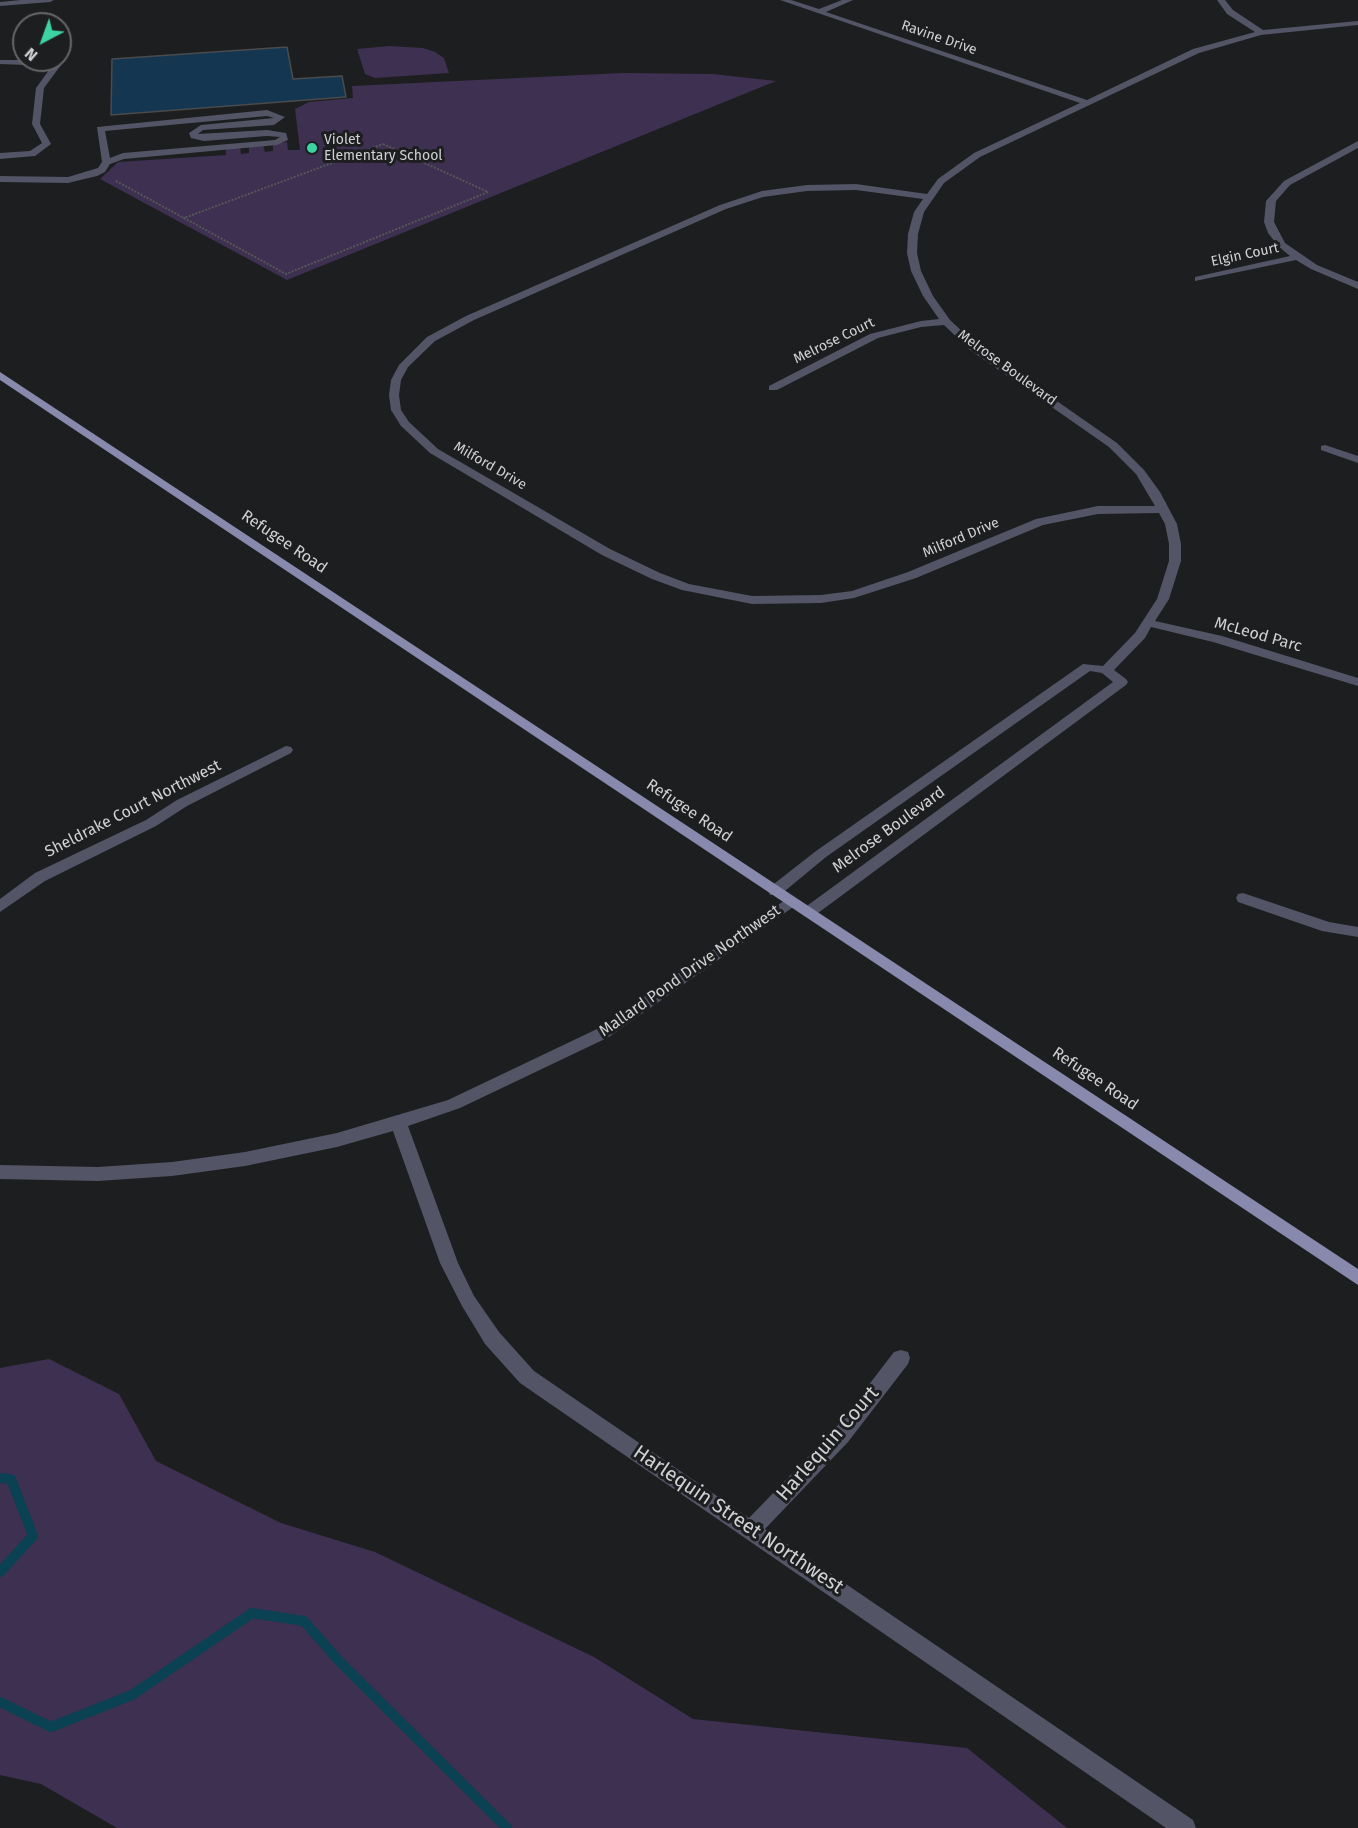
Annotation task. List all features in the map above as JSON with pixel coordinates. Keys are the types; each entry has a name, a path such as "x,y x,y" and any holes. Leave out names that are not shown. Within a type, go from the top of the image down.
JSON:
{"main road":[{"name":"Refugee Road","path":"0,375 1358,1278"}],"street":[{"path":"0,4 50,0"},
{"name":"Ravine Drive","path":"784,0 1086,102"},
{"path":"819,12 849,0"},
{"path":"1221,0 1230,12 1261,33"},
{"name":"Melrose Boulevard","path":"1106,670 1149,623 1163,599 1175,561 1175,544 1171,524 1140,472 1113,445 974,348 946,322 928,296 916,271 912,253 915,223 928,197 950,173 977,155 1196,51 1261,33 1358,23"},
{"path":"0,62 48,62 57,65 40,88 36,124 47,144 32,154 0,156"},
{"path":"0,179 42,181 83,178 102,170 106,162 100,129 149,138 277,142 285,138 278,133 204,138 193,134 201,128 279,121 280,116 274,114 149,138 123,156 106,162"},
{"path":"1356,147 1298,175 1278,192 1271,201 1269,222 1273,233 1282,245 1298,257 1314,267 1358,286"},
{"name":"Milford Drive","path":"928,197 856,187 807,188 762,194 723,207 470,318 431,339 404,365 396,380 394,394 396,410 405,424 434,451 606,552 656,576 686,587 752,600 810,600 854,594 912,575 1040,522 1098,510 1164,509"},
{"name":"Elgin Court","path":"1198,279 1298,257"},
{"name":"Melrose Court","path":"773,388 874,336 921,324 946,322"},
{"path":"1326,448 1358,460"},
{"name":"McLeod Parc","path":"1149,623 1216,639 1358,682"},
{"name":"Melrose Boulevard","path":"775,891 821,854 1088,667 1106,670 1121,682 809,912"},
{"name":"Sheldrake Court Northwest","path":"0,907 40,878 151,823 182,803 286,750"},
{"path":"1243,898 1327,927 1358,932"},
{"name":"Mallard Pond Drive Northwest","path":"0,1172 98,1174 172,1169 245,1159 337,1140 454,1104 603,1033 791,901"},
{"name":"Harlequin Street Northwest","path":"398,1123 449,1263 468,1301 492,1338 510,1360 553,1395 752,1529 1185,1828"},
{"name":"Harlequin Court","path":"752,1529 841,1436 901,1358"}],"path":[{"path":"114,180 285,273 488,192 383,144 184,218"}],"shaded area":[{"path":"389,46 423,48 435,52 444,58 449,73 375,78 365,74 357,49"},
{"path":"622,73 713,74 776,81 287,280 100,179 118,162 226,155 226,148 240,147 241,154 249,153 249,146 263,145 265,152 273,151 273,144 287,142 288,150 300,150 295,109 309,102 353,98 352,86"},
{"path":"49,1359 119,1394 156,1461 281,1523 375,1552 594,1657 693,1719 967,1748 1067,1828 117,1828 41,1784 0,1775 0,1368"}],"building":[{"path":"287,47 293,79 342,76 346,97 111,115 112,59"}],"waterway":[{"path":"0,1478 11,1479 33,1536 0,1572"},
{"path":"0,1702 51,1727 132,1695 252,1613 304,1621 339,1661 507,1828"}],"place":[{"name":"Violet Elementary School","path":"312,148"}]}
